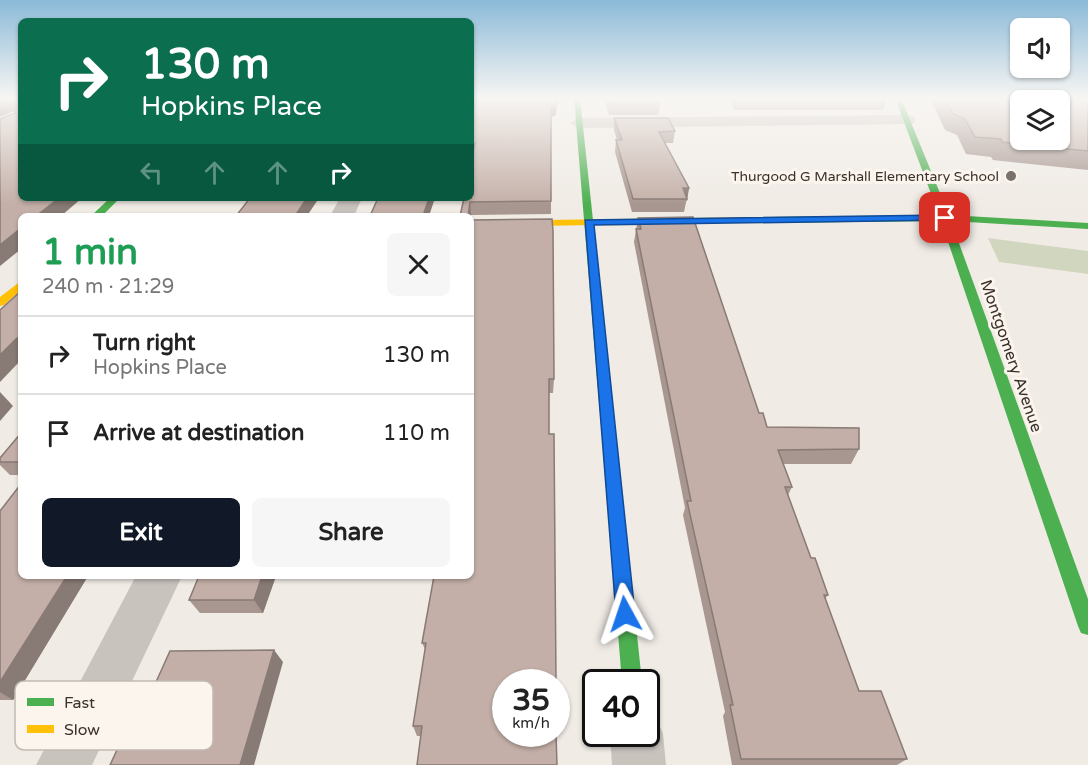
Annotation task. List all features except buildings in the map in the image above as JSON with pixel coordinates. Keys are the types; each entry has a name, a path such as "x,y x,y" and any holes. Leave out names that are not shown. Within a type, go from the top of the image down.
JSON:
{"street":[{"path":"580,134 631,669"},
{"name":"Montgomery Avenue","path":"912,134 945,218 1088,626"},
{"path":"99,213 112,201"},
{"path":"474,224 945,218 1088,226"},
{"path":"0,303 18,287"},
{"path":"106,681 158,579"},
{"path":"637,747 639,765"},
{"path":"63,765 71,750"}],"green space":[{"path":"988,238 1088,251 1088,274 999,262"}],"traffic: fast":[{"path":"580,134 631,669"},
{"path":"912,134 945,218 1088,626"},
{"path":"99,213 112,201"},
{"path":"765,220 945,218 1088,226"}],"traffic: slow":[{"path":"474,224 765,220"},
{"path":"0,303 18,287"}],"place":[{"name":"Thurgood G Marshall Elementary School","path":"1011,176"}],"route":[{"path":"625,614 589,222 945,218"}]}
